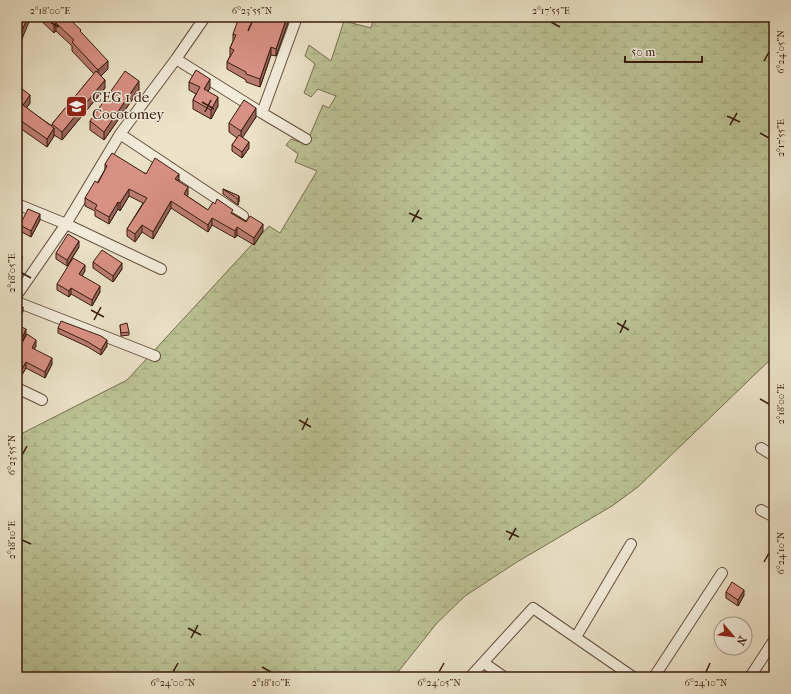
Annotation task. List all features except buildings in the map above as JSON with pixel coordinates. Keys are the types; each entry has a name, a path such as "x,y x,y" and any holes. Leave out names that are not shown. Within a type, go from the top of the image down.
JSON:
{"street":[{"path":"17,295 66,224 120,134 176,59 205,17"},
{"path":"262,113 296,17"},
{"path":"176,59 262,113 306,138"},
{"path":"120,134 243,216"},
{"path":"17,204 66,224 161,269"},
{"path":"17,302 155,356"},
{"path":"17,388 42,400"},
{"path":"761,448 774,456"},
{"path":"761,510 774,517"},
{"path":"576,637 631,544"},
{"path":"654,677 722,573"},
{"path":"470,677 533,608 633,677"},
{"path":"750,677 774,640"},
{"path":"484,663 504,677"}],"green space":[{"path":"374,17 774,17 774,356 638,487 612,506 517,562 465,596 437,623 394,677 17,677 17,436 127,380 269,226 280,233 317,171 295,162 298,154 286,145 291,139 306,144 323,105 329,108 336,96 318,89 311,97 304,93 315,64 305,56 309,45 331,61 344,21 371,28"}],"place":[{"name":"CEG 1 de Cocotomey","path":"76,106"}]}
